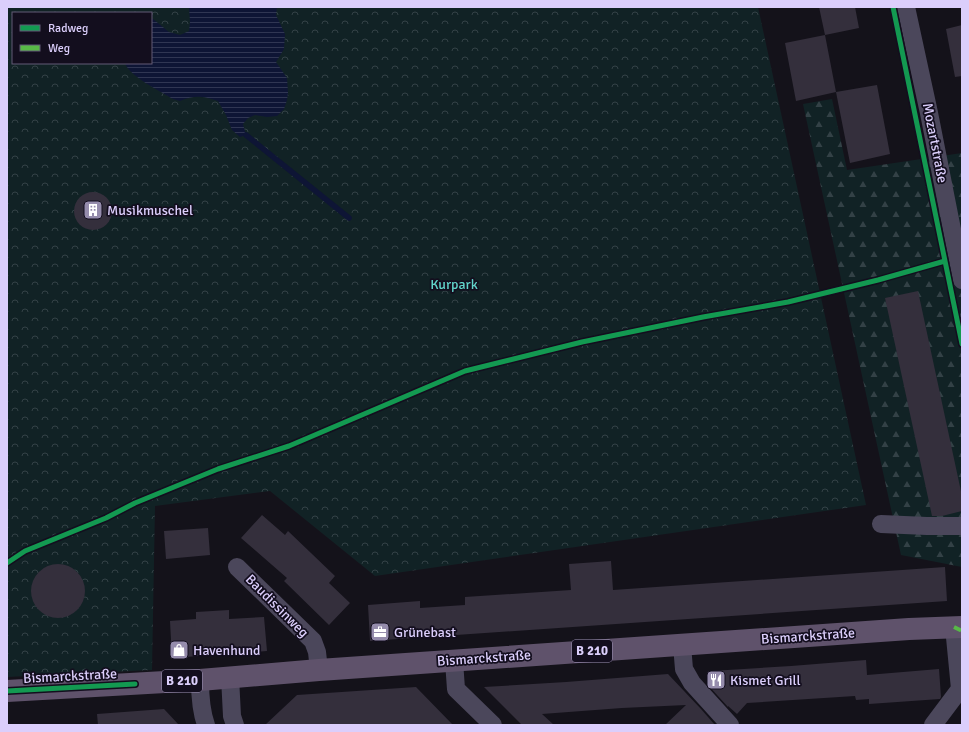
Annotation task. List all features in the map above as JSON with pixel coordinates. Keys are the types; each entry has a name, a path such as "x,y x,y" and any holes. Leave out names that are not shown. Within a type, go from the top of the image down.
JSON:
{"main road":[{"name":"Bismarckstraße","path":"7,691 200,680 319,670 909,629 958,627"}],"street":[{"name":"Mozartstraße","path":"906,7 929,113 955,258 962,280"},
{"path":"881,524 962,526"},
{"name":"Baudissinweg","path":"237,567 313,641 317,652 319,670"},
{"path":"933,725 960,689 958,627"},
{"path":"682,645 684,669 692,683 730,725"},
{"path":"454,661 456,689 493,725"},
{"path":"230,677 232,716 235,725"},
{"path":"200,680 201,704 206,725"}],"green space":[{"name":"Kurpark","path":"7,7 758,7 866,505 375,576 270,491 155,506 152,670 7,677"},
{"path":"832,99 847,170 962,153 962,567 901,555 803,104"}],"water":[{"path":"189,7 277,7 276,15 285,34 284,49 276,62 287,78 288,93 284,109 277,116 267,117 255,115 248,118 243,124 246,135 240,137 232,130 218,101 199,97 180,101 173,99 153,88 132,73 126,64 152,64 152,19 169,32 180,35 189,31"}],"building":[{"path":"819,7 855,7 859,28 825,35"},
{"path":"962,25 962,76 955,77 946,29"},
{"path":"825,35 836,92 796,101 785,43"},
{"path":"877,85 890,154 850,163 836,92"},
{"name":"Musikmuschel","path":"93,192 106,198 112,211 106,224 93,230 80,224 74,211 80,198"},
{"path":"918,291 962,496 962,511 942,516 932,516 885,298"},
{"path":"262,515 285,535 288,531 335,576 329,583 350,603 329,625 284,581 287,578 241,538"},
{"path":"208,528 210,555 166,559 164,531"},
{"path":"611,561 613,590 945,567 947,601 370,641 368,605 420,601 420,608 465,605 465,597 571,590 569,564"},
{"path":"53,564 63,564 73,568 81,576 85,586 85,596 81,606 73,614 63,618 53,618 43,614 35,606 31,596 31,586 35,576 43,568"},
{"path":"229,610 229,619 264,617 267,651 172,658 170,621 196,619 196,612"},
{"path":"866,660 867,675 939,669 940,699 869,704 869,699 856,700 855,696 747,703 737,714 728,707 707,684 711,671"},
{"path":"668,674 715,725 665,725 686,705 542,714 554,725 522,725 484,687 566,682"},
{"path":"416,687 453,725 265,725 297,695"},
{"path":"164,709 179,725 98,725 97,714"}],"waterway":[{"path":"246,135 349,218"}],"marked path":[{"path":"954,627 962,631"}],"cycle path":[{"path":"893,7 962,344"},
{"path":"7,563 25,551 106,518 135,503 218,469 289,446 465,371 582,342 703,317 788,302 878,280 945,261"},
{"path":"7,691 135,684"}],"place":[{"name":"Musikmuschel","path":"93,210"},
{"name":"Grünebast","path":"380,632"},
{"name":"Havenhund","path":"179,650"},
{"name":"Kismet Grill","path":"716,680"}]}
